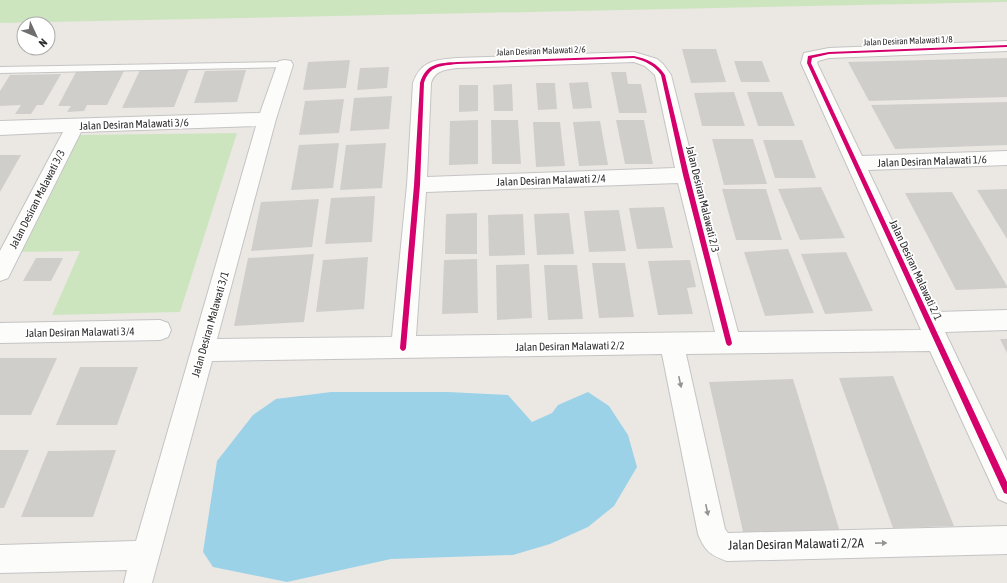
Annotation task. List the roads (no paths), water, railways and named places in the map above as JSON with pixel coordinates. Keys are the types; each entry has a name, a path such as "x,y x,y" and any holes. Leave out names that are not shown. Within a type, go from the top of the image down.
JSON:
{"street":[{"name":"Jalan Desiran Malawati 1/8","path":"810,57 829,53 1007,46"},
{"name":"Jalan Desiran Malawati 2/6","path":"417,185 422,83 424,74 430,68 457,63 634,57 652,62"},
{"name":"Jalan Desiran Malawati 2/1","path":"810,57 809,63 811,70 856,163 1007,490"},
{"name":"Jalan Desiran Malawati 2/3","path":"652,62 659,68 663,75 686,175 729,344"},
{"name":"Jalan Desiran Malawati 3/1","path":"138,583 284,65"},
{"name":"Jalan Desiran Malawati 3/6","path":"0,128 268,119"},
{"name":"Jalan Desiran Malawati 3/3","path":"0,272 75,126"},
{"name":"Jalan Desiran Malawati 1/6","path":"856,163 1007,158"},
{"name":"Jalan Desiran Malawati 2/4","path":"417,185 686,175"},
{"path":"403,348 417,185"},
{"name":"Jalan Desiran Malawati 2/2","path":"203,350 729,344 933,331 1007,320"},
{"name":"Jalan Desiran Malawati 3/4","path":"0,333 160,330"},
{"name":"Jalan Desiran Malawati 2/2A","path":"672,344 712,534 721,546 1007,540"},
{"path":"0,559 145,555"}],"lane":[{"path":"0,70 284,65"}],"water":[{"path":"331,392 448,392 508,395 532,422 552,413 558,405 588,392 609,406 628,435 637,467 614,506 588,527 550,544 513,555 391,559 287,582 213,567 203,552 217,461 253,415 276,399"}]}
